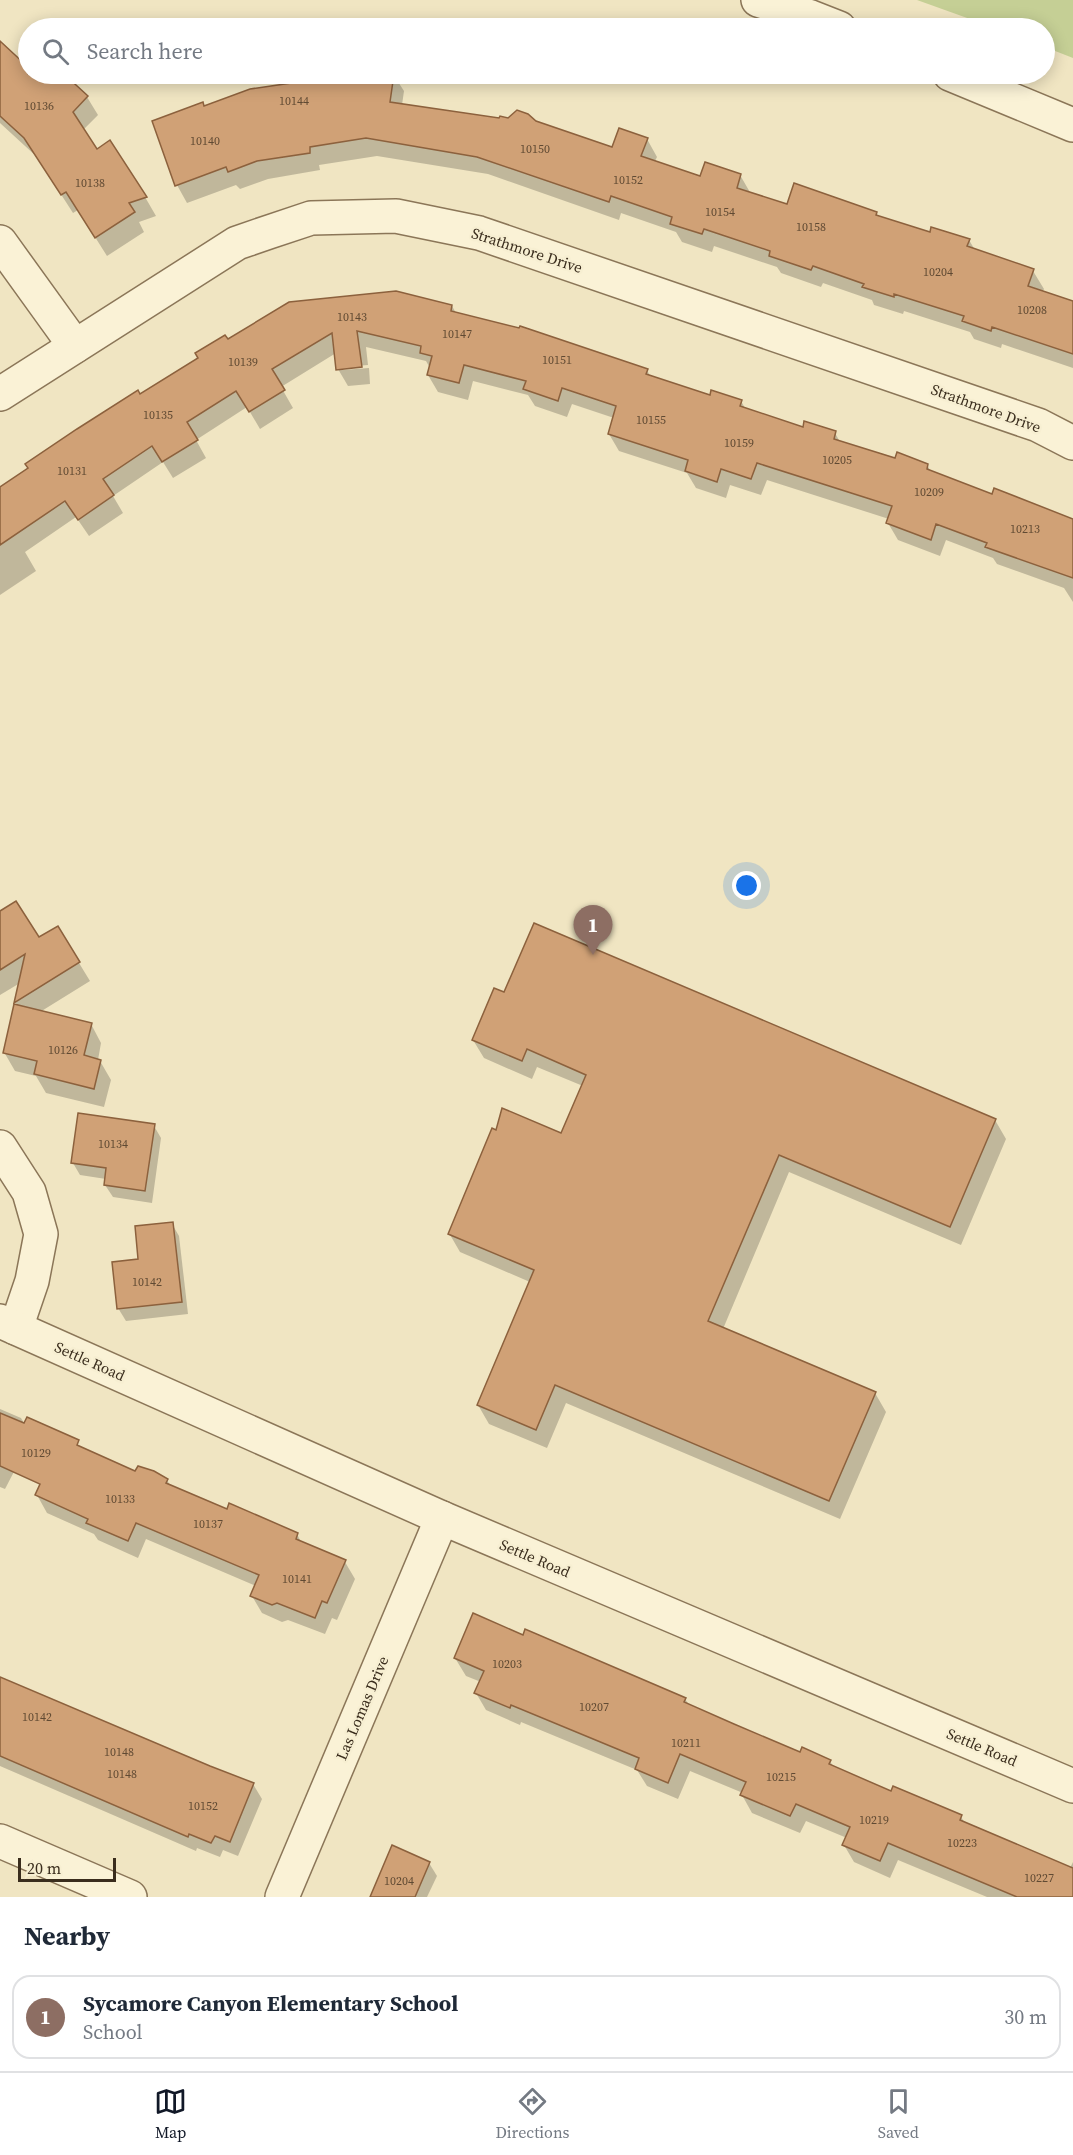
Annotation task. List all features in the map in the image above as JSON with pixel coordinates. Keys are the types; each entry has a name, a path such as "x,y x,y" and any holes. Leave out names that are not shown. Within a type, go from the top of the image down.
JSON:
{"street":[{"path":"758,0 814,18"},
{"path":"974,84 1073,125"},
{"name":"Strathmore Drive","path":"0,394 237,243 311,218 396,216 479,233 500,240 1038,425 1073,443"},
{"path":"0,242 75,346"},
{"path":"0,1147 29,1192 41,1234 32,1281 8,1325"},
{"name":"Settle Road","path":"8,1325 442,1518 1073,1786"},
{"name":"Las Lomas Drive","path":"282,1897 442,1518"},
{"path":"0,1841 130,1897"}],"green space":[{"path":"917,0 1073,0 1073,58 1055,51 1055,18 967,18"}],"building":[{"path":"0,41 18,58 18,84 75,84 88,96 73,112 97,149 110,140 147,197 129,203 135,212 95,238 66,192 61,195 24,138 0,116"},
{"path":"284,84 393,84 390,102 499,118 500,116 508,118 517,110 528,114 536,121 612,147 619,128 648,138 641,156 700,176 705,162 741,174 737,188 787,204 794,183 877,212 876,215 930,232 931,227 970,239 967,246 1034,269 1028,286 1073,301 1073,354 992,327 991,331 962,321 964,316 894,294 894,297 862,287 864,284 813,266 811,270 769,256 770,251 704,229 702,234 670,224 672,217 611,196 609,202 477,157 366,138 310,147 310,153 257,161 228,172 226,167 175,186 152,121 203,102 204,106 250,89"},
{"path":"396,291 452,305 451,311 519,328 520,326 648,369 646,374 710,395 711,390 742,400 740,406 803,427 804,421 836,431 834,439 895,458 897,452 928,464 927,469 992,494 994,488 1073,519 1073,578 985,547 987,543 936,524 931,540 886,523 892,506 757,463 751,479 721,469 717,482 685,471 688,460 608,434 616,406 562,388 558,401 523,389 526,381 464,365 459,383 427,375 432,356 420,353 421,346 357,331 362,367 336,370 332,333 272,369 285,390 249,412 236,391 187,422 198,440 162,462 152,446 103,479 114,495 78,520 65,501 0,545 0,487 28,468 25,464 77,429 138,390 140,394 198,358 195,353 225,335 228,339 289,302"},
{"path":"16,901 39,937 58,926 80,962 14,1003 25,954 0,970 0,911"},
{"path":"534,923 996,1119 950,1227 779,1155 708,1321 876,1392 829,1501 555,1385 536,1430 477,1405 534,1270 448,1234 492,1128 496,1130 502,1108 561,1133 586,1075 527,1049 522,1061 472,1040 494,988 504,992"},
{"path":"14,1004 92,1023 84,1055 101,1060 94,1089 34,1074 37,1061 3,1053"},
{"path":"78,1113 155,1124 145,1191 104,1185 106,1168 71,1163"},
{"path":"173,1222 182,1302 117,1309 112,1262 138,1259 135,1226"},
{"path":"0,1413 24,1423 27,1417 79,1440 77,1445 135,1471 138,1466 154,1471 168,1479 166,1483 227,1509 229,1503 298,1533 296,1539 346,1560 327,1603 322,1601 315,1618 277,1603 272,1605 250,1596 259,1575 136,1523 128,1541 86,1523 88,1519 35,1495 40,1484 0,1466"},
{"path":"473,1613 523,1635 525,1629 686,1698 684,1702 734,1724 800,1752 802,1747 831,1760 829,1764 891,1791 893,1786 962,1815 960,1820 1073,1868 1073,1897 1017,1897 888,1843 880,1861 842,1845 850,1827 796,1804 790,1816 740,1795 746,1782 680,1754 668,1783 635,1769 639,1758 511,1705 510,1708 474,1693 484,1671 454,1658"},
{"path":"0,1677 254,1783 230,1842 215,1836 211,1843 189,1834 188,1837 0,1756"},
{"path":"392,1845 430,1862 415,1897 370,1897"}],"place":[{"name":"Sycamore Canyon Elementary School","path":"593,955"}]}
